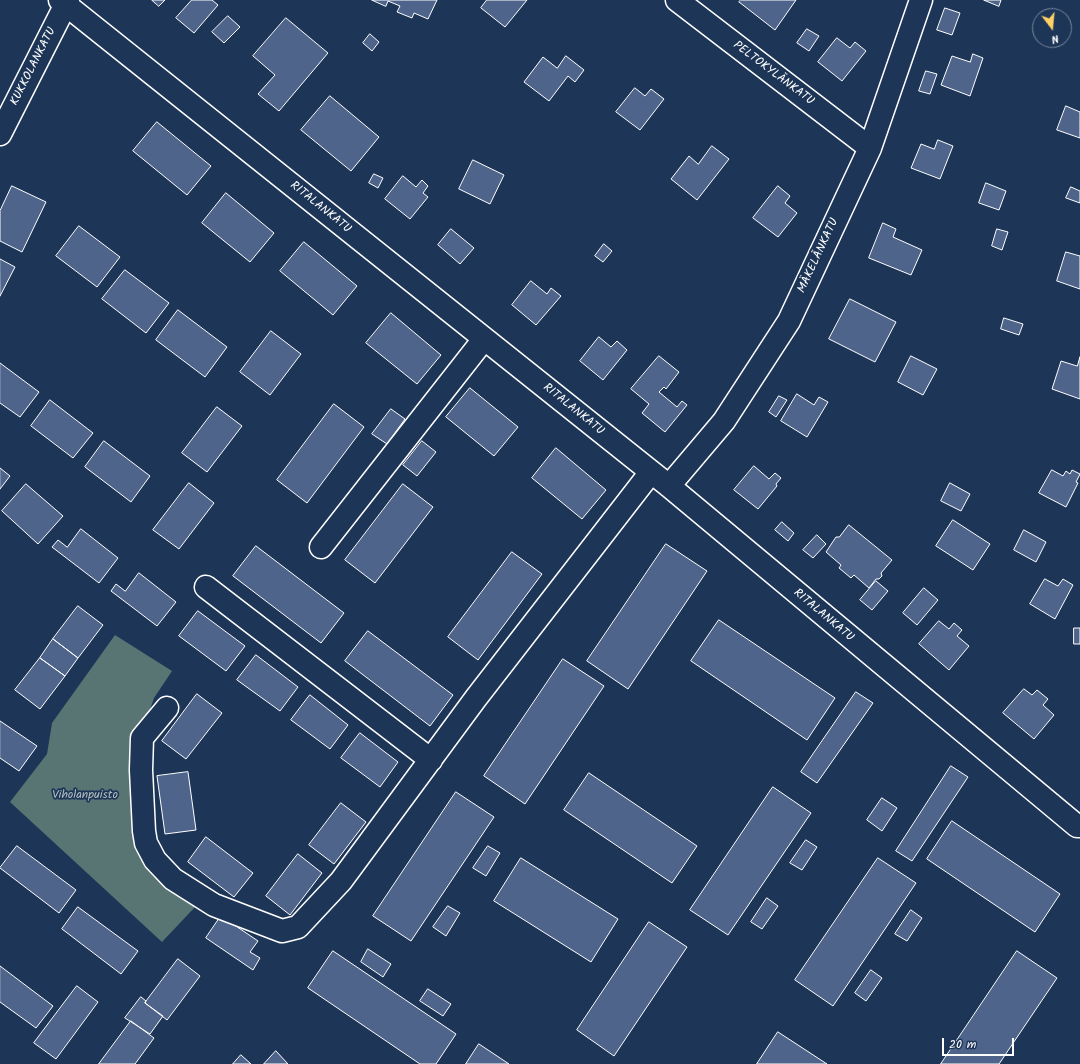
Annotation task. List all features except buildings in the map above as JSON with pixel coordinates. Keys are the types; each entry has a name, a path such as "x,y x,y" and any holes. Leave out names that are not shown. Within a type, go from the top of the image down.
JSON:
{"street":[{"name":"PELTOKYLÄNKATU","path":"677,0 870,148"},
{"name":"MÄKELÄNKATU","path":"669,486 724,421 789,321 870,148 921,0"},
{"name":"KUKKOLANKATU","path":"0,134 64,2"},
{"name":"RITALANKATU","path":"64,2 669,486 939,712 1077,826 1080,826"},
{"path":"321,547 484,339"},
{"path":"167,708 142,738 141,770 144,831 149,849 155,860 174,878 214,905 282,931 298,927 341,881 431,760 651,472"},
{"path":"206,587 431,760"}],"green space":[{"name":"Viholanpuisto","path":"115,635 172,671 154,698 140,739 157,875 195,907 162,942 10,802 47,754 52,723"}]}
